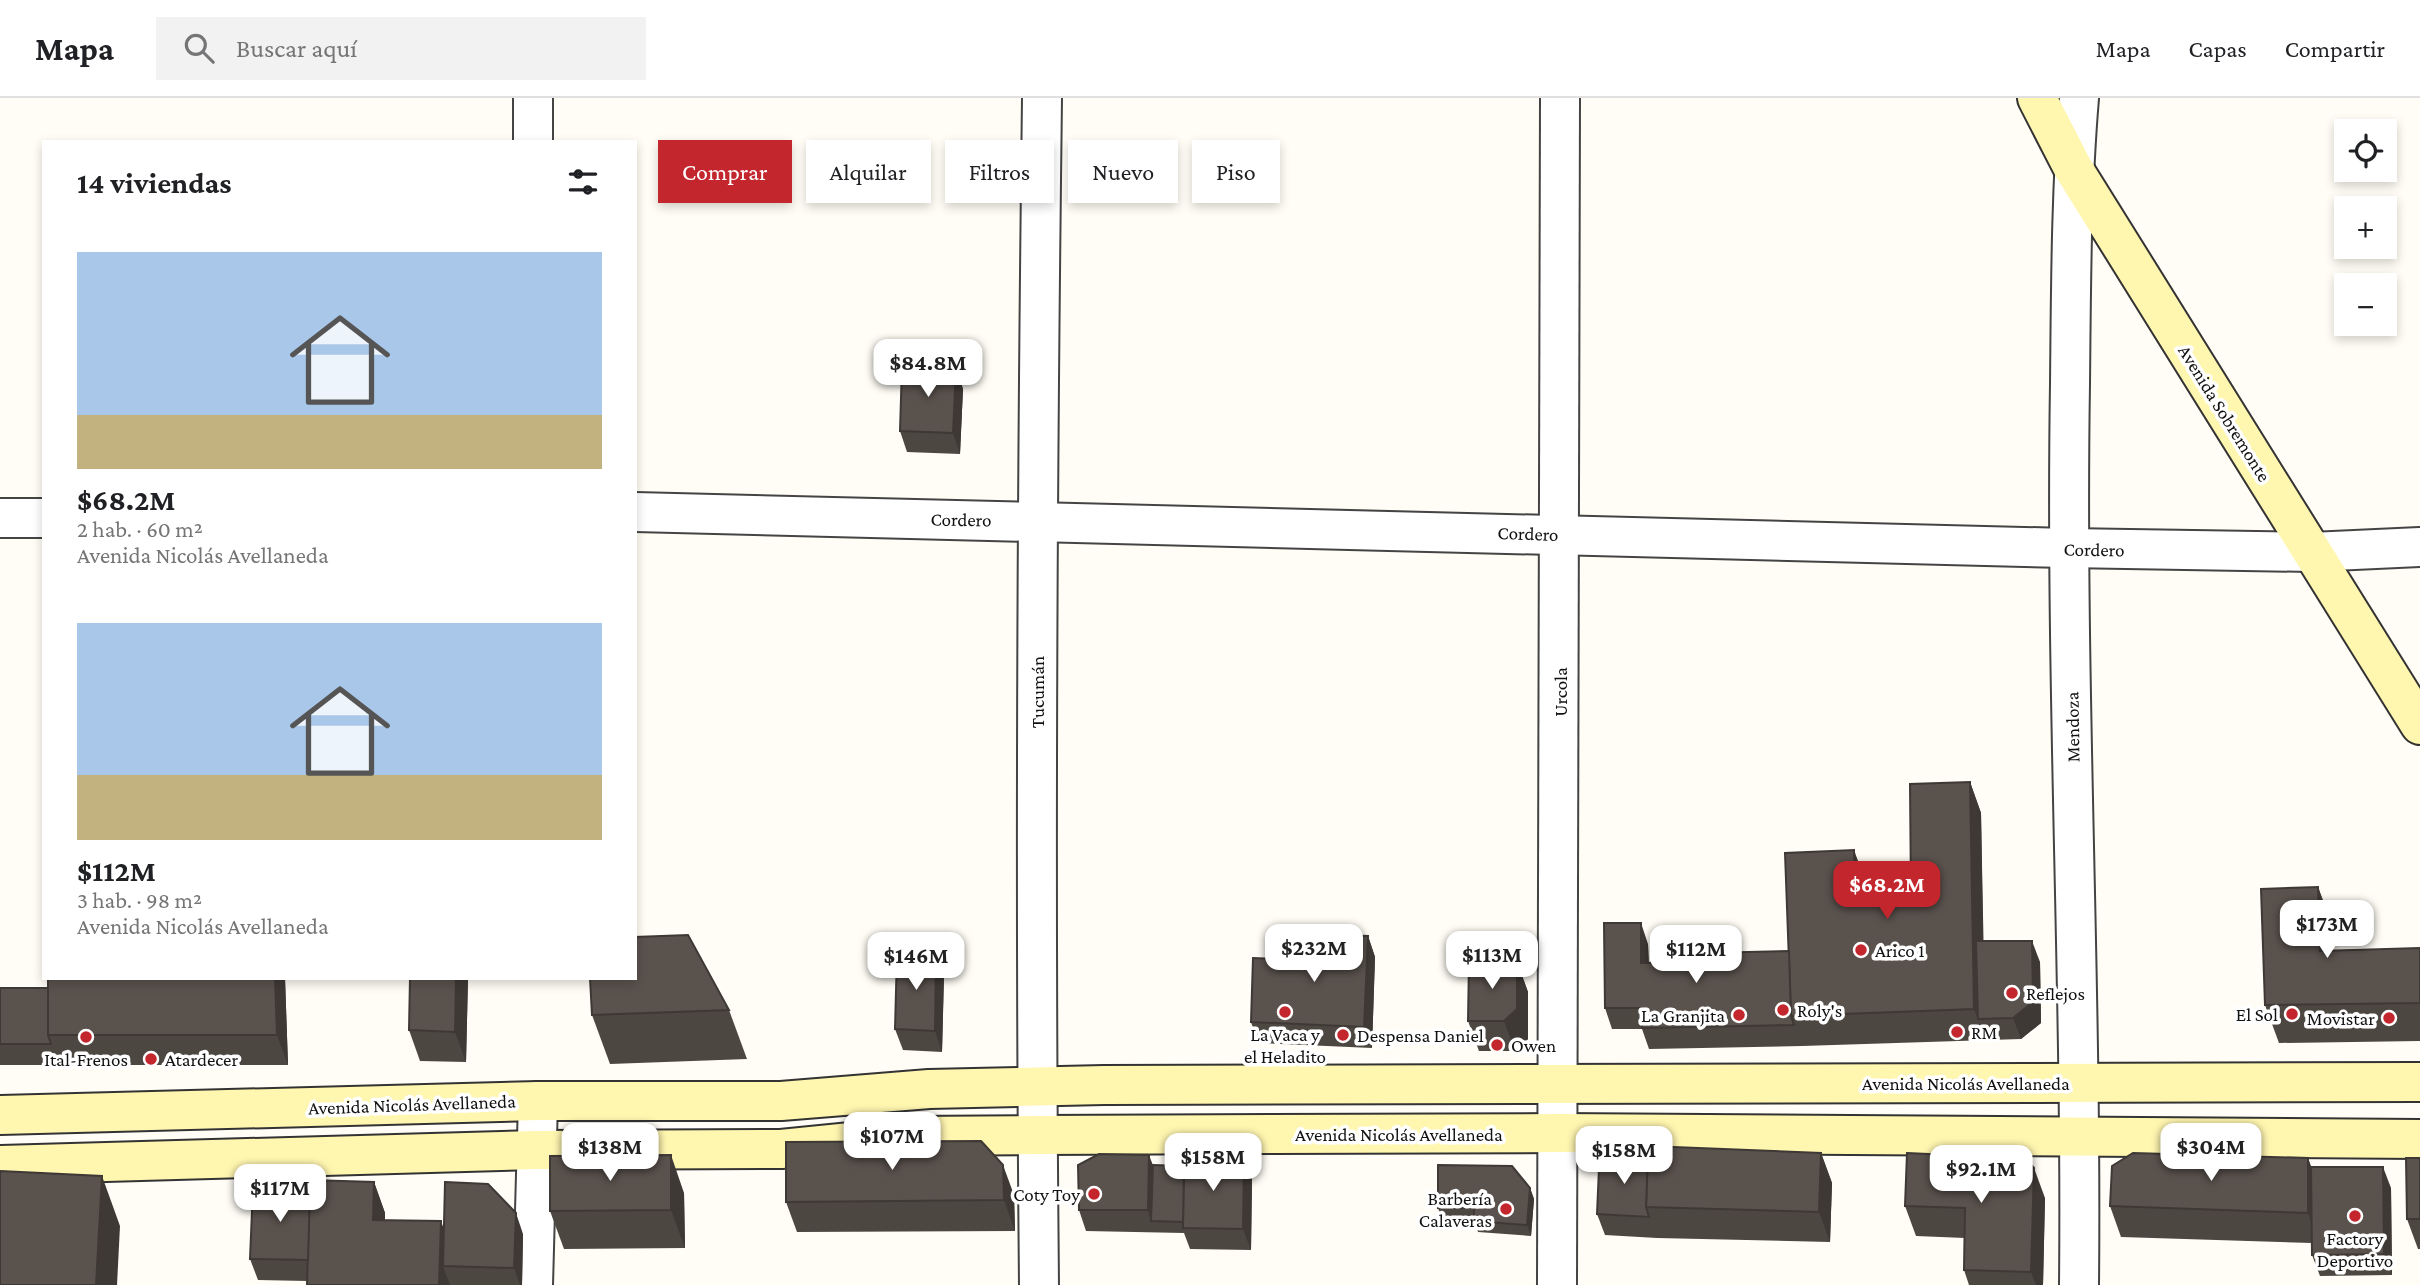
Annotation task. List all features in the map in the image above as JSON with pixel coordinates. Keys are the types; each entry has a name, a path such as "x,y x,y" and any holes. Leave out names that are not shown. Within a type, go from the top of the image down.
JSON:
{"main road":[{"name":"Avenida Sobremonte","path":"2037,98 2073,168 2420,725"},
{"name":"Avenida Nicolás Avellaneda","path":"0,1115 538,1101 781,1101 929,1089 1036,1089 1104,1085 2420,1082"},
{"name":"Avenida Nicolás Avellaneda","path":"0,1165 537,1150 781,1149 911,1136 1559,1133 2420,1139"}],"street":[{"path":"533,98 533,140"},
{"name":"Tucumán","path":"1039,1285 1036,1089 1037,520 1042,98"},
{"name":"Urcola","path":"1557,1285 1560,98"},
{"name":"Mendoza","path":"2079,98 2073,168 2067,548 2081,1138 2079,1285"},
{"name":"Cordero","path":"637,512 2067,548 2311,552 2420,547"},
{"path":"0,518 42,518"},
{"path":"533,1285 538,1101"}],"building":[{"path":"902,365 956,368 953,433 900,431"},
{"path":"1970,782 1974,1009 1791,1016 1785,853 1854,850 1855,897 1911,895 1910,784"},
{"path":"2318,887 2320,951 2420,948 2420,1003 2265,1005 2261,889"},
{"path":"1604,923 1641,923 1641,963 1705,962 1705,953 1789,951 1791,1016 1794,1025 1642,1028 1642,1008 1605,1008"},
{"path":"1304,934 1368,936 1364,1027 1251,1022 1253,958 1304,960"},
{"path":"688,935 729,1010 592,1015 590,980 637,980 637,937"},
{"name":"Reflejos","path":"1976,941 2032,941 2033,1002 2013,1018 1978,1019"},
{"path":"897,953 936,954 935,1031 895,1029"},
{"path":"1469,961 1517,962 1517,1009 1504,1021 1468,1021"},
{"path":"48,980 275,980 277,1035 48,1035"},
{"path":"410,980 456,980 455,1032 409,1030"},
{"path":"0,988 48,988 48,1035 51,1044 0,1044"},
{"path":"981,1141 1003,1165 1004,1200 786,1202 786,1142"},
{"path":"1648,1146 1821,1153 1819,1212 1646,1207"},
{"path":"1618,1153 1648,1155 1646,1207 1649,1217 1597,1214 1599,1168"},
{"path":"1907,1153 1949,1155 1949,1169 1962,1169 1962,1154 2023,1156 2034,1168 2031,1272 1964,1270 1965,1208 1905,1206"},
{"path":"2133,1153 2308,1158 2308,1213 2110,1206 2112,1166"},
{"path":"1099,1154 1149,1155 1148,1210 1079,1210 1078,1165"},
{"path":"671,1155 671,1210 550,1211 550,1156"},
{"path":"1184,1156 1244,1158 1243,1229 1183,1228"},
{"path":"2406,1158 2420,1158 2420,1219 2407,1219"},
{"path":"1153,1165 1184,1166 1183,1222 1151,1221"},
{"path":"1438,1165 1512,1166 1530,1188 1527,1225 1474,1221 1474,1208 1438,1208"},
{"name":"Factory Deportivo","path":"2311,1167 2383,1167 2384,1254 2312,1255"},
{"path":"0,1171 102,1176 96,1285 0,1285"},
{"path":"310,1180 374,1182 373,1220 441,1221 439,1285 307,1285"},
{"path":"445,1182 488,1184 516,1213 514,1268 443,1266"},
{"path":"253,1187 310,1189 308,1260 250,1259"}],"place":[{"name":"Arico 1","path":"1861,950"},
{"name":"Reflejos","path":"2012,993"},
{"name":"Roly's","path":"1783,1010"},
{"name":"La Vaca y el Heladito","path":"1285,1012"},
{"name":"El Sol","path":"2292,1014"},
{"name":"La Granjita","path":"1739,1015"},
{"name":"Movistar","path":"2389,1018"},
{"name":"RM","path":"1957,1032"},
{"name":"Despensa Daniel","path":"1343,1035"},
{"name":"Ital-Frenos","path":"86,1037"},
{"name":"Owen","path":"1497,1045"},
{"name":"Atardecer","path":"151,1059"},
{"name":"Coty Toy","path":"1094,1194"},
{"name":"Barbería Calaveras","path":"1506,1209"},
{"name":"Factory Deportivo","path":"2355,1216"}]}
